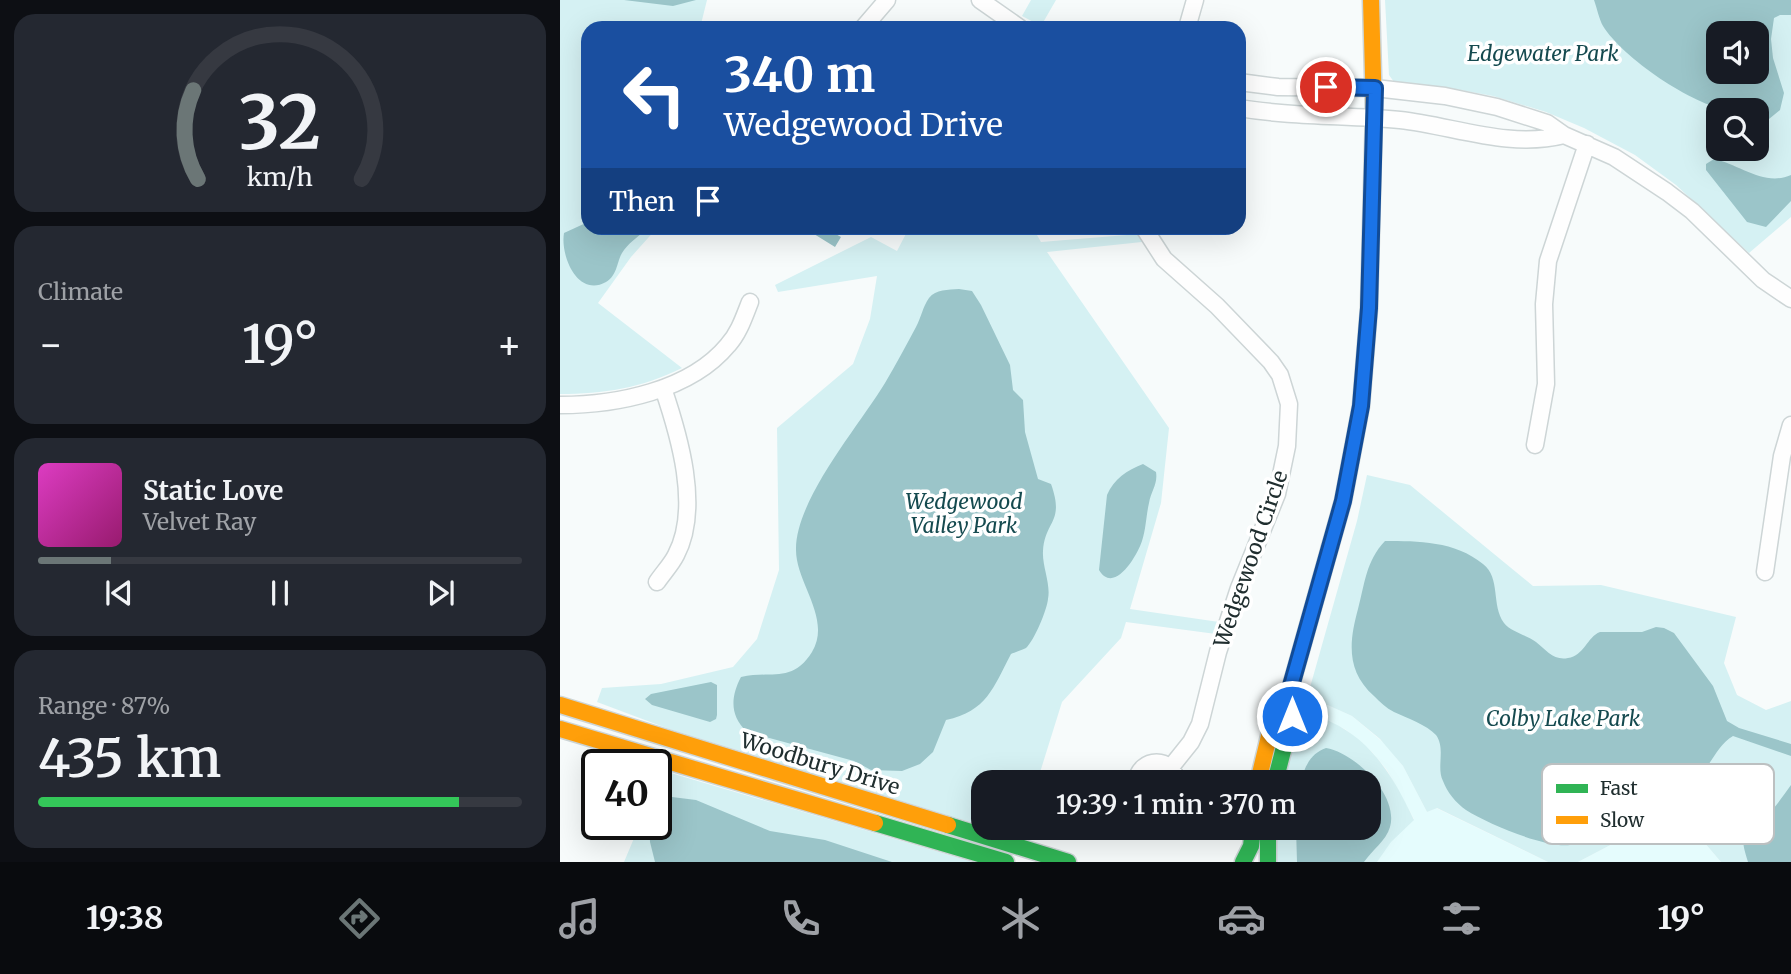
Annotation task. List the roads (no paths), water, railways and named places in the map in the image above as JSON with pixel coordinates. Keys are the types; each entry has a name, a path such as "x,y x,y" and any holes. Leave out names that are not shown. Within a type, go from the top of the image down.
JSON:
{"main road":[{"path":"1261,770 1275,711 1287,700 1343,501 1361,406 1369,308 1375,88 1371,0"},
{"path":"1278,770 1292,716 1287,700"},
{"name":"Woodbury Drive","path":"560,705 1068,862"},
{"name":"Woodbury Drive","path":"560,729 1006,862"},
{"path":"1243,862 1252,840"},
{"path":"1268,840 1268,862"}],"street":[{"path":"869,21 887,0"},
{"path":"980,0 1010,21"},
{"path":"1189,21 1195,0"},
{"path":"1246,83 1278,87 1375,88 1445,96 1497,107 1546,123 1564,135 1614,157 1667,192 1692,211 1763,280 1791,299"},
{"path":"1246,109 1294,115 1421,122 1489,138 1545,140 1564,135"},
{"path":"1535,445 1546,384 1544,304 1548,261 1587,144"},
{"name":"Wedgewood Circle","path":"1149,235 1164,259 1217,306 1271,362 1280,375 1289,404 1287,446 1277,494 1239,587 1218,652 1200,724 1177,770"},
{"path":"560,405 595,404 627,399 663,388 690,374 722,352 738,330 750,302"},
{"path":"657,582 676,555 683,535 686,513 682,456 663,388"},
{"path":"1765,572 1782,456 1791,425"},
{"name":"Wedgewood Circle","path":"1140,770 1152,762 1165,764 1170,770"}],"park label":[{"name":"Edgewater Park","path":"1543,54"},
{"name":"Wedgewood Valley Park","path":"964,514"},
{"name":"Colby Lake Park","path":"1563,719"}]}
